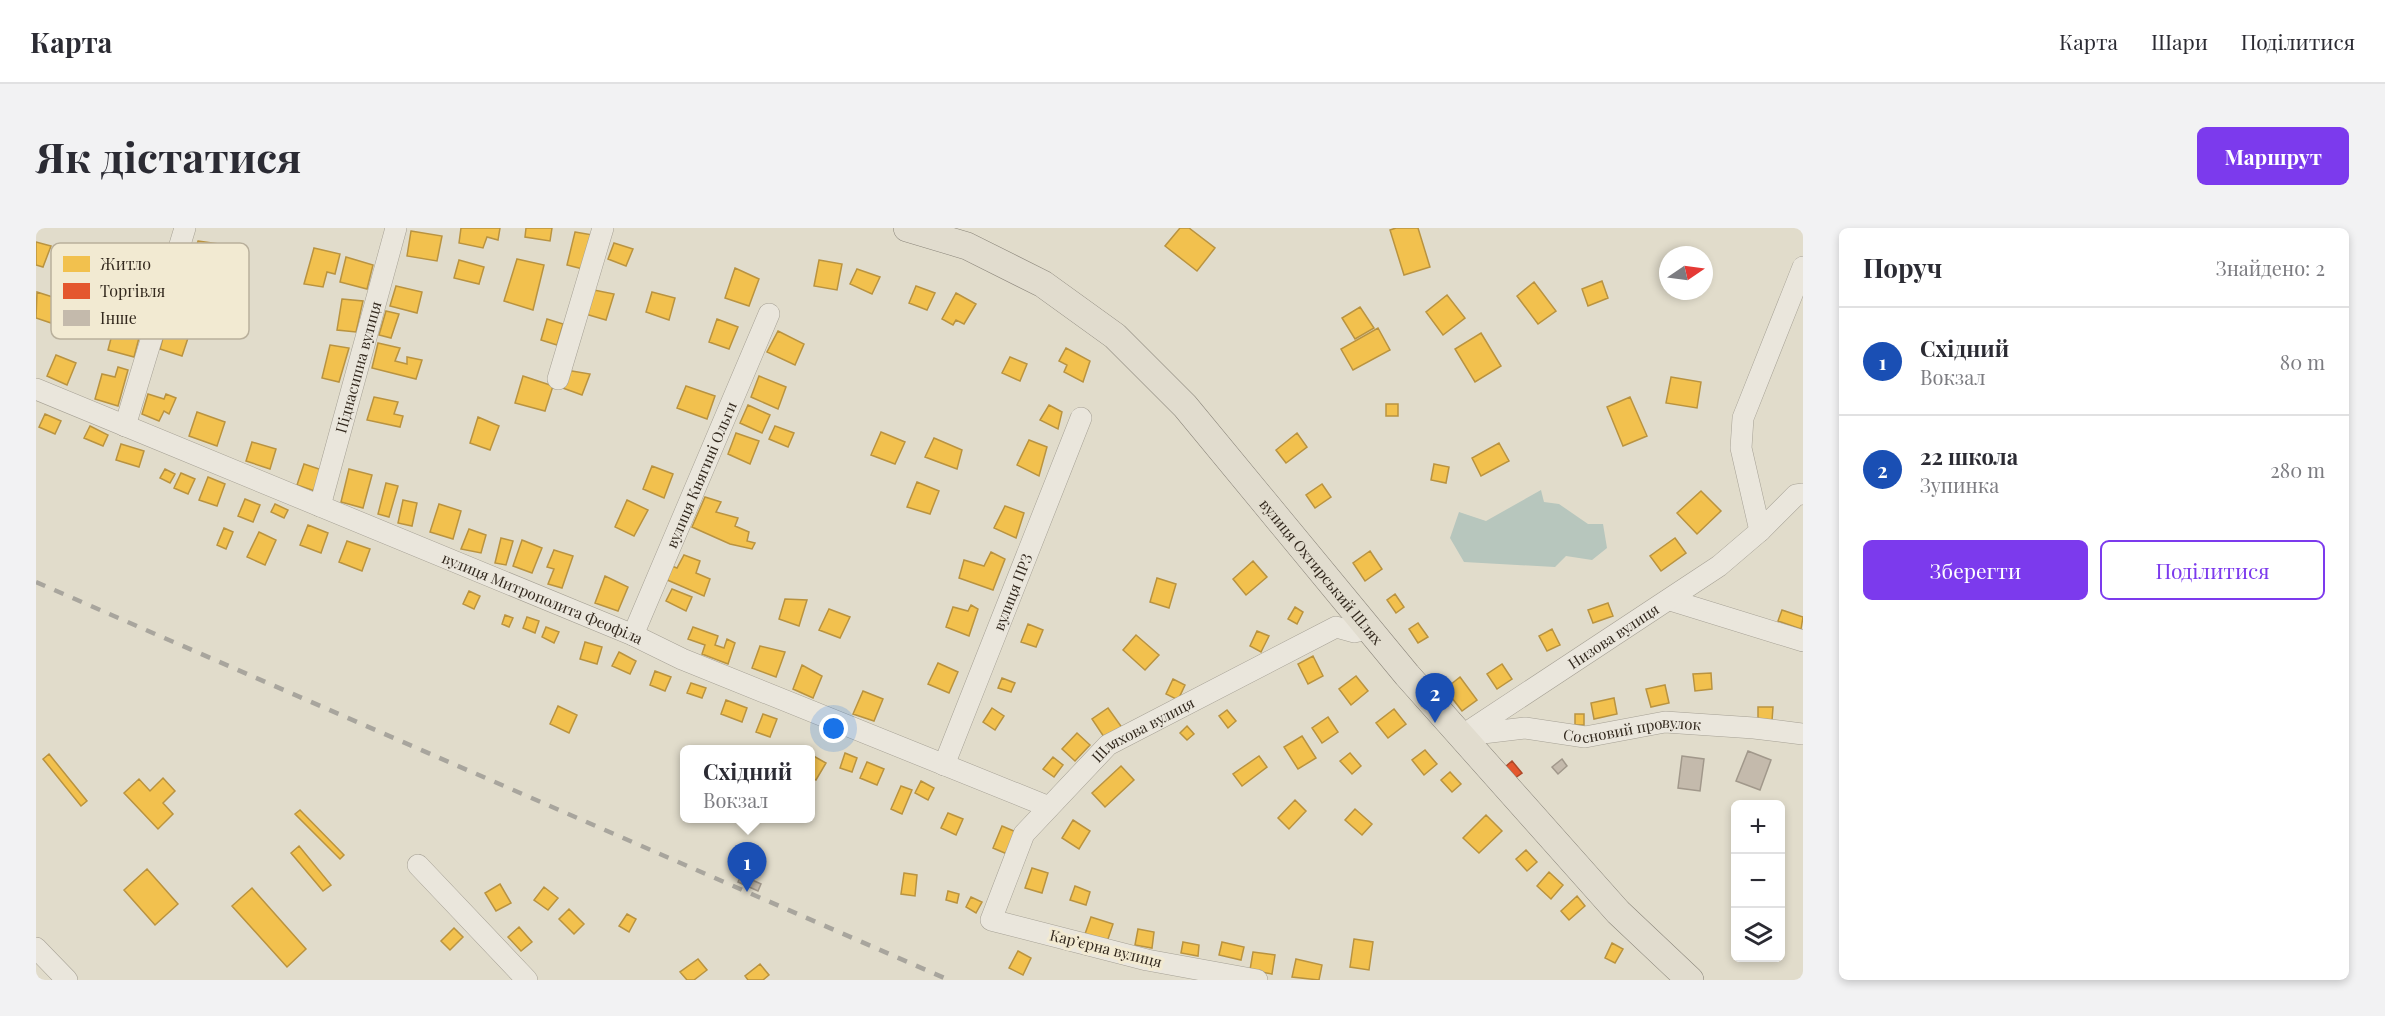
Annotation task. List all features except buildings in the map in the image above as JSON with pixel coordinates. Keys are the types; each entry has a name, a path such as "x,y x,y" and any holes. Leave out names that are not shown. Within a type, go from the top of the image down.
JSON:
{"main road":[{"name":"вулиця Охтирський Шлях","path":"907,228 967,246 1043,284 1115,336 1185,406 1368,629 1618,912 1690,980"}],"street":[{"path":"180,243 185,228"},
{"name":"Піднасипна вулиця","path":"320,506 396,228"},
{"path":"558,379 603,228"},
{"path":"1760,531 1741,448 1743,418 1803,267"},
{"name":"вулиця Княгині Ольги","path":"633,635 769,314"},
{"path":"125,426 151,339"},
{"name":"вулиця Митрополита Феофіла","path":"36,389 633,635 682,659 1049,807"},
{"name":"вулиця ПРЗ","path":"944,765 1081,418"},
{"name":"Низова вулиця","path":"1462,735 1719,566 1797,495 1803,494"},
{"path":"1670,600 1803,641"},
{"name":"Шляхова вулиця","path":"992,920 1024,834 1108,746 1336,627 1354,632 1368,629"},
{"name":"Сосновий провулок","path":"1462,735 1525,728 1585,737 1665,722 1803,734"},
{"path":"418,865 527,980"},
{"name":"Карʼєрна вулиця","path":"992,920 1147,960 1257,980"},
{"path":"36,948 67,980"}],"shaded area":[{"path":"1541,490 1544,502 1559,504 1588,524 1603,524 1607,548 1592,560 1566,556 1555,567 1464,562 1450,538 1459,512 1486,521"}],"railway":[{"path":"36,582 949,980"}],"place":[{"name":"22 школа","path":"1435,723"},
{"name":"Східний","path":"747,892"}]}
